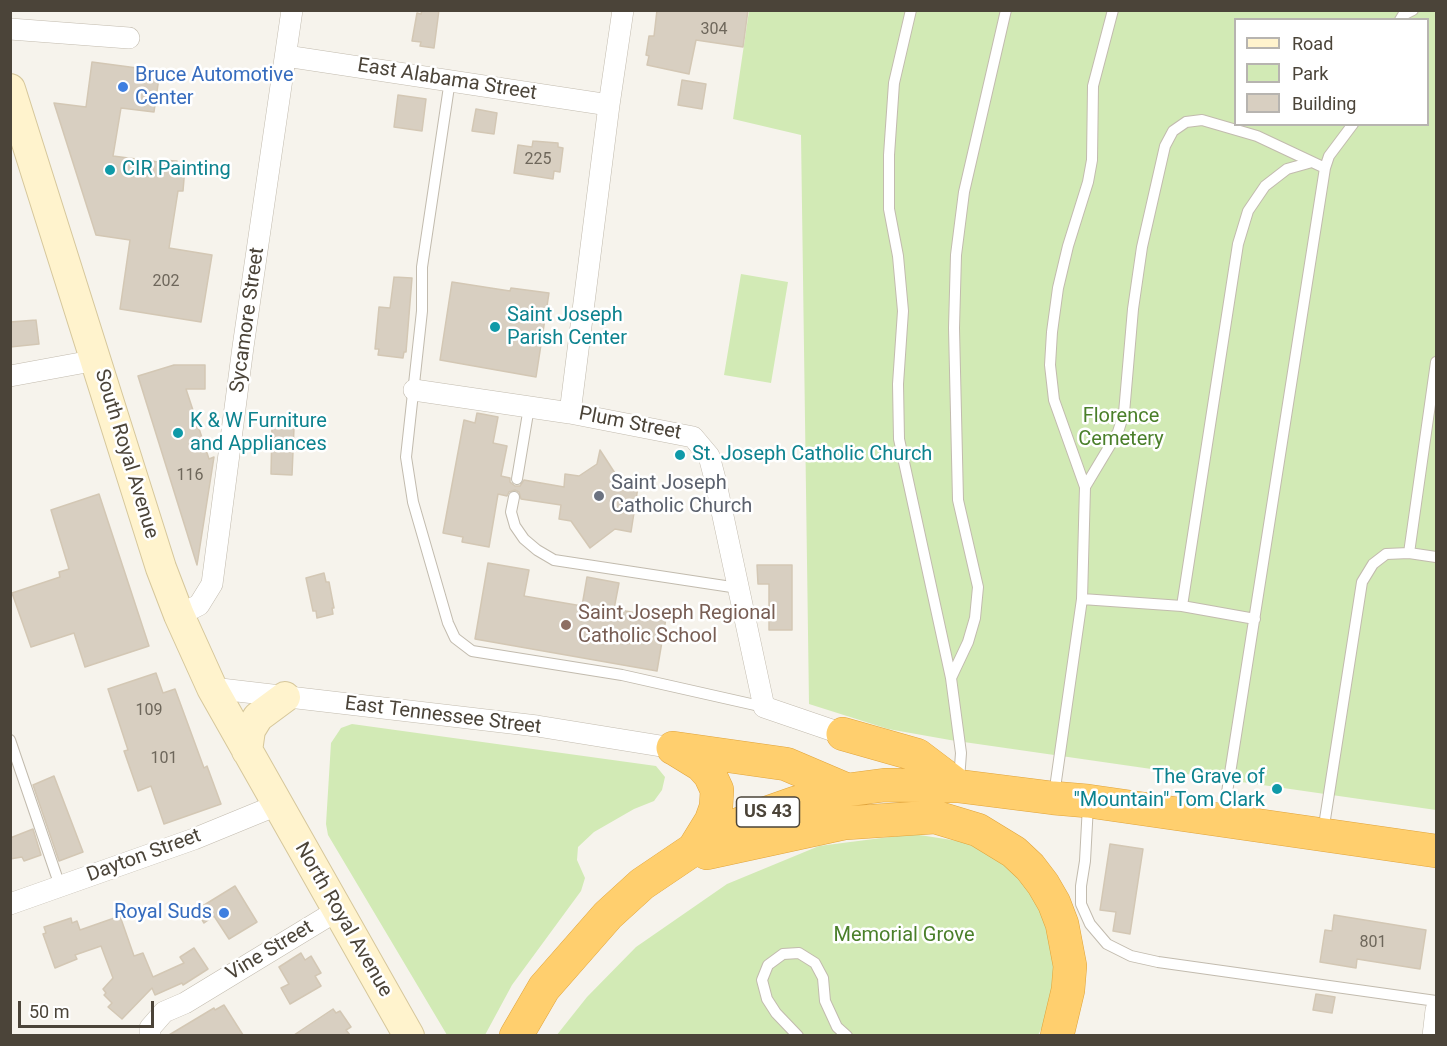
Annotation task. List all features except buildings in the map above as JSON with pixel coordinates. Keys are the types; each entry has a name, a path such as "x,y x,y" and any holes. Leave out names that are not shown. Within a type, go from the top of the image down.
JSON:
{"highway":[{"path":"843,734 917,755 958,786"},
{"path":"673,748 786,764 847,790 855,760 853,748 843,734"},
{"path":"673,748 701,765 710,775 717,790 716,807 711,821 686,853"},
{"name":"US 43","path":"516,1035 544,988 608,915 642,884 714,836 755,817 795,802 847,790 885,785 958,786 1088,801 1437,851"},
{"path":"686,853 845,824 935,817 978,830 1014,852 1030,867 1049,894 1062,924 1070,966 1066,1002 1057,1035"}],"street":[{"name":"Sycamore Street","path":"179,615 199,605 212,584 243,347 292,10"},
{"name":"Plum Street","path":"623,10 570,413 693,437 709,456 764,707"},
{"path":"10,28 129,38"},
{"name":"East Alabama Street","path":"286,56 609,105"},
{"name":"South Royal Avenue","path":"10,89 162,568 179,615 212,688 277,805"},
{"path":"10,376 97,360"},
{"path":"414,390 570,413"},
{"name":"East Tennessee Street","path":"212,688 537,726 673,748"},
{"path":"247,751 250,730 258,717 285,697"},
{"path":"764,707 843,734"},
{"name":"Dayton Street","path":"10,904 194,839 277,805"},
{"name":"North Royal Avenue","path":"277,805 409,1035"},
{"name":"Vine Street","path":"150,1035 150,1028 165,1012 185,1003 338,910"},
{"path":"1433,1035 1437,1010"}],"lane":[{"path":"911,10 894,83 889,155 889,208 898,256 903,311 898,384 899,439 951,678 961,753 958,786"},
{"path":"951,678 968,642 975,618 978,587 958,500 954,328 956,255 964,192 1006,10"},
{"path":"1053,798 1082,599 1085,488 1054,400 1050,365 1052,332 1058,288 1088,182 1092,160 1093,87 1113,10"},
{"path":"450,80 422,267 422,311 406,457 413,501 448,623 455,638 472,651 622,675 764,707"},
{"path":"1085,488 1118,432 1124,413 1133,309 1142,247 1165,146 1173,131 1186,122 1202,120 1257,136 1325,168"},
{"path":"1222,821 1325,168 1329,156 1352,126"},
{"path":"1182,606 1238,244 1248,211 1265,186 1287,169 1312,162"},
{"path":"1409,553 1437,362"},
{"path":"517,479 529,407"},
{"path":"514,497 511,512 515,526 524,539 554,560 738,588"},
{"path":"1322,835 1362,582 1373,564 1386,554 1409,553 1437,557"},
{"path":"1082,599 1182,606 1255,618"},
{"path":"10,741 60,886"},
{"path":"1088,801 1085,861 1081,886 1082,904 1090,924 1107,944 1131,956 1158,962 1437,1001"},
{"path":"798,1035 776,1013 767,999 762,980 768,965 783,954 799,953 815,963 823,978 825,1001 837,1028 847,1035"}],"green space":[{"name":"Florence Cemetery","path":"749,11 1436,11 1436,810 950,740 888,729 809,704 801,135 733,119"},
{"path":"741,274 788,282 771,383 724,375"},
{"path":"352,724 656,766 665,777 662,790 654,801 634,809 594,832 578,847 577,860 585,878 581,891 512,985 485,1035 447,1035 328,835 326,824 331,743 341,728"},
{"name":"Memorial Grove","path":"913,834 965,842 1010,867 1045,911 1058,964 1053,1008 1038,1035 556,1036 587,997 636,947 727,884 819,846"}],"place":[{"name":"Bruce Automotive Center","path":"123,87"},
{"name":"CIR Painting","path":"110,170"},
{"name":"Saint Joseph Parish Center","path":"495,327"},
{"name":"K & W Furniture and Appliances","path":"178,433"},
{"name":"St. Joseph Catholic Church","path":"680,455"},
{"name":"Saint Joseph Catholic Church","path":"599,496"},
{"name":"Saint Joseph Regional Catholic School","path":"566,625"},
{"name":"The Grave of \"Mountain\" Tom Clark","path":"1277,789"},
{"name":"Royal Suds","path":"224,913"}]}
